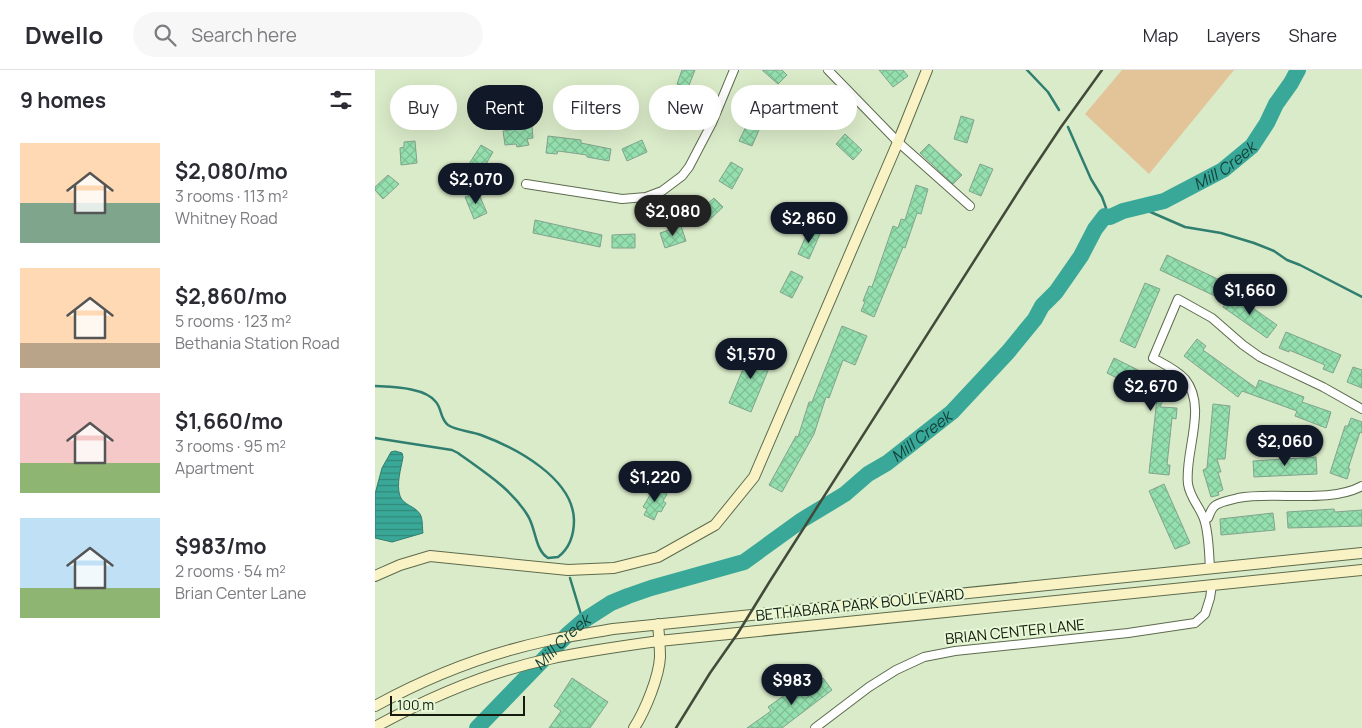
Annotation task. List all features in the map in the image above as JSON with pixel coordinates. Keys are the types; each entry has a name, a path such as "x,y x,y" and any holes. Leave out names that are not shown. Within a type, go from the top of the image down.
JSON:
{"street":[{"path":"526,184 622,199 646,196 662,190 682,176 694,160 734,70"},
{"path":"828,70 898,142 970,206"},
{"path":"375,576 400,565 430,556 568,570 614,568 658,557 715,525 754,477 927,70"},
{"path":"1211,584 1204,519 1190,493 1188,485 1188,465 1195,412 1193,399 1189,387 1183,378 1153,358 1178,298 1211,318 1243,346 1260,357 1323,387 1362,409"},
{"path":"1204,519 1208,518 1213,507 1227,500 1261,496 1339,493 1362,486"},
{"name":"BETHABARA PARK BOULEVARD","path":"375,706 434,678 484,659 546,641 613,629 1362,553"},
{"name":"BETHABARA PARK BOULEVARD","path":"375,727 412,707 463,685 549,659 659,640 1362,570"},
{"name":"BRIAN CENTER LANE","path":"815,728 869,687 896,670 924,657 955,651 1128,633 1195,623 1205,614 1210,598 1211,584"},
{"path":"634,728 640,720 656,678 660,658 658,624"}],"shaded area":[{"path":"1122,70 1234,70 1149,174 1085,114"}],"water":[{"path":"391,452 402,453 403,457 399,482 400,496 420,514 423,533 392,542 375,538 375,494 382,468"}],"building":[{"path":"682,70 695,70 689,85 677,84"},
{"path":"762,70 782,70 787,75 778,84"},
{"path":"879,70 903,70 908,76 893,87"},
{"path":"961,116 974,120 967,143 954,139"},
{"path":"532,130 533,138 527,139 529,145 517,147 516,144 505,145 503,131"},
{"path":"744,130 759,130 752,146 739,141"},
{"path":"845,134 862,150 853,160 836,144"},
{"path":"548,136 581,140 581,143 611,149 609,161 587,157 587,155 558,151 557,154 546,153"},
{"path":"642,140 647,152 627,161 622,149"},
{"path":"415,141 417,163 401,165 400,148 404,147 404,142"},
{"path":"929,144 962,175 953,184 920,153"},
{"path":"481,145 493,152 482,171 469,164"},
{"path":"731,162 743,169 732,189 719,181"},
{"path":"980,164 993,169 981,196 969,191"},
{"path":"388,175 399,184 383,199 375,190 375,187"},
{"path":"916,185 928,189 921,214 917,213 905,248 903,247 874,317 861,311 865,302 863,301 869,286 872,287 893,226 898,228 901,219 905,220"},
{"path":"478,192 487,213 474,219 465,197"},
{"path":"714,198 723,207 706,223 697,213"},
{"path":"535,220 602,235 600,247 533,233"},
{"path":"681,226 686,241 665,248 660,233"},
{"path":"809,229 820,234 809,259 798,254"},
{"path":"635,234 635,248 612,248 612,235"},
{"path":"1167,255 1224,282 1217,297 1160,270"},
{"path":"791,271 803,277 792,298 780,292"},
{"path":"1145,283 1160,289 1135,348 1120,341"},
{"path":"1233,294 1277,325 1267,338 1223,307"},
{"path":"842,326 867,336 855,365 843,360 829,398 826,397 814,434 782,492 769,485 796,436 798,437 809,402 812,402"},
{"path":"1286,332 1341,355 1333,373 1323,369 1325,365 1289,350 1289,352 1279,348"},
{"path":"1197,339 1206,346 1203,350 1256,388 1259,380 1304,397 1302,402 1331,412 1326,428 1295,416 1297,411 1242,391 1238,397 1184,356"},
{"path":"752,347 774,356 751,412 729,403"},
{"path":"1114,358 1170,386 1160,407 1177,408 1176,419 1172,418 1167,465 1170,465 1169,475 1149,473 1157,398 1107,373"},
{"path":"1353,367 1362,370 1362,388 1347,382"},
{"path":"1213,404 1230,406 1225,459 1217,459 1223,490 1218,492 1219,495 1211,497 1203,470 1207,468"},
{"path":"1351,418 1362,422 1362,433 1360,432 1348,469 1350,469 1347,479 1330,473 1345,426 1348,426"},
{"path":"1316,457 1317,474 1254,477 1253,461"},
{"path":"1164,484 1190,543 1175,549 1149,491"},
{"path":"652,487 667,494 663,501 666,503 661,512 658,511 654,520 644,515 647,509 643,507"},
{"path":"1334,509 1335,512 1362,510 1362,526 1288,528 1287,512"},
{"path":"1273,513 1275,530 1221,535 1220,519"},
{"path":"572,678 608,702 590,728 549,728 561,711 554,706"},
{"path":"823,678 832,690 782,728 747,728 771,711 768,707 800,684 805,691"}],"waterway":[{"path":"1027,70 1048,92 1059,110"},
{"name":"Mill Creek","path":"477,728 568,634 583,621 611,603 628,596 744,562 802,520 845,494 868,474 887,463 952,412 1008,352 1035,319 1042,306 1056,292 1081,256 1095,229 1105,216 1110,217 1123,211 1164,201 1223,170 1252,146 1298,70"},
{"path":"1068,127 1091,179 1102,197 1106,208 1105,216"},
{"path":"1139,207 1185,227 1221,233 1274,251 1287,260 1362,297"},
{"path":"375,386 408,389 424,393 436,402 448,425 495,441 526,457 540,467 564,491 571,505 574,526 568,545 558,557 548,558 538,545 531,521 514,497 458,453 452,450 375,438"},
{"path":"570,578 583,621"}],"railway":[{"path":"676,728 1027,178 1102,70"}]}
